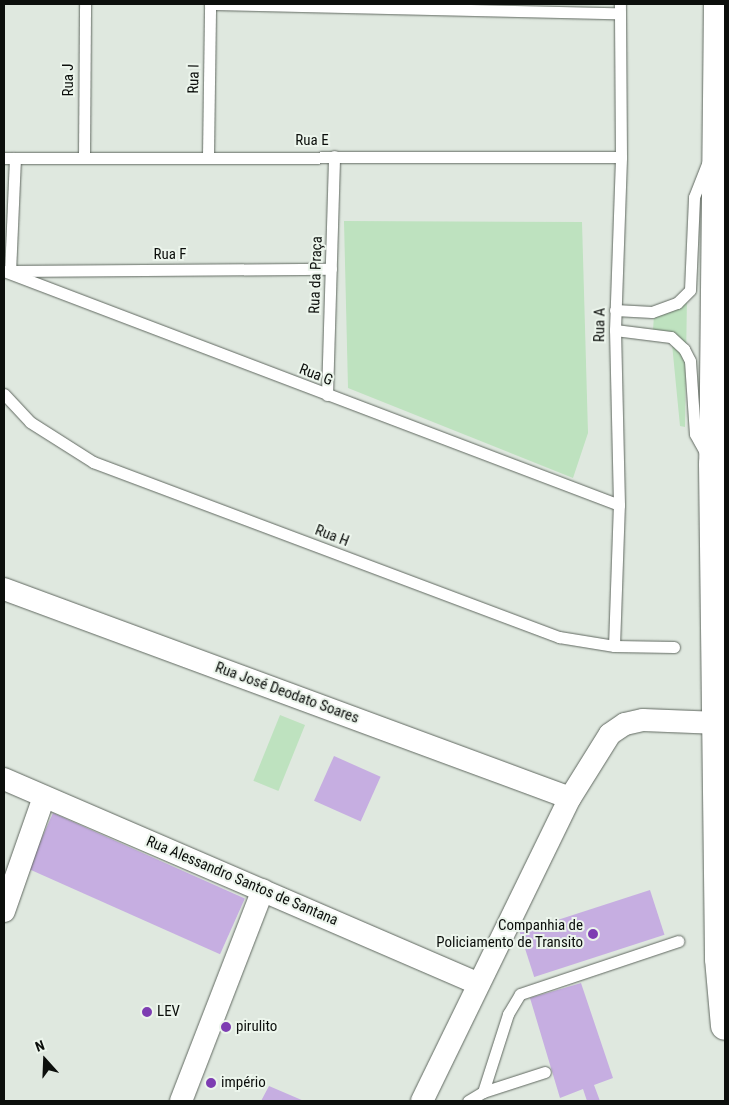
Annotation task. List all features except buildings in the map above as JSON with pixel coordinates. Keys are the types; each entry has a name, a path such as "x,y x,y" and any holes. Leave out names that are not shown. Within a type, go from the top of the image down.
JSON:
{"main road":[{"path":"718,4 719,140 713,464 719,723 719,959 725,1026"}],"street":[{"name":"Rua José Deodato Soares","path":"4,589 570,798"},
{"path":"422,1101 570,798 610,734 625,724 643,720 719,723"},
{"name":"Rua Alessandro Santos de Santana","path":"4,779 479,984"},
{"path":"4,911 44,797"},
{"path":"181,1101 263,890"}],"lane":[{"name":"Rua J","path":"84,156 85,4"},
{"path":"210,4 620,8"},
{"name":"Rua I","path":"208,156 210,4"},
{"name":"Rua A","path":"614,646 619,505 615,310 621,157 620,8"},
{"path":"615,310 652,312 677,302 690,290 694,197 719,140"},
{"name":"Rua E","path":"10,158 84,156 621,157"},
{"name":"Rua da Praça","path":"328,396 334,156"},
{"path":"7,271 10,158"},
{"name":"Rua F","path":"7,271 331,270"},
{"name":"Rua G","path":"7,271 328,396 619,505"},
{"path":"615,330 671,336 684,349 690,361 695,434 713,464"},
{"name":"Rua H","path":"4,394 30,422 92,462 559,637 614,646 674,647"},
{"path":"483,1092 508,1014 520,994 678,940"},
{"path":"468,1101 483,1092 544,1072"}],"green space":[{"path":"344,221 582,222 588,433 573,478 348,388"},
{"path":"687,296 685,427 680,426 672,344 653,330 654,315"},
{"path":"280,715 305,725 278,791 253,781"}],"place":[{"name":"Companhia de Policiamento de Transito","path":"593,934"},
{"name":"LEV","path":"147,1012"},
{"name":"pirulito","path":"226,1027"},
{"name":"império","path":"211,1083"}]}
